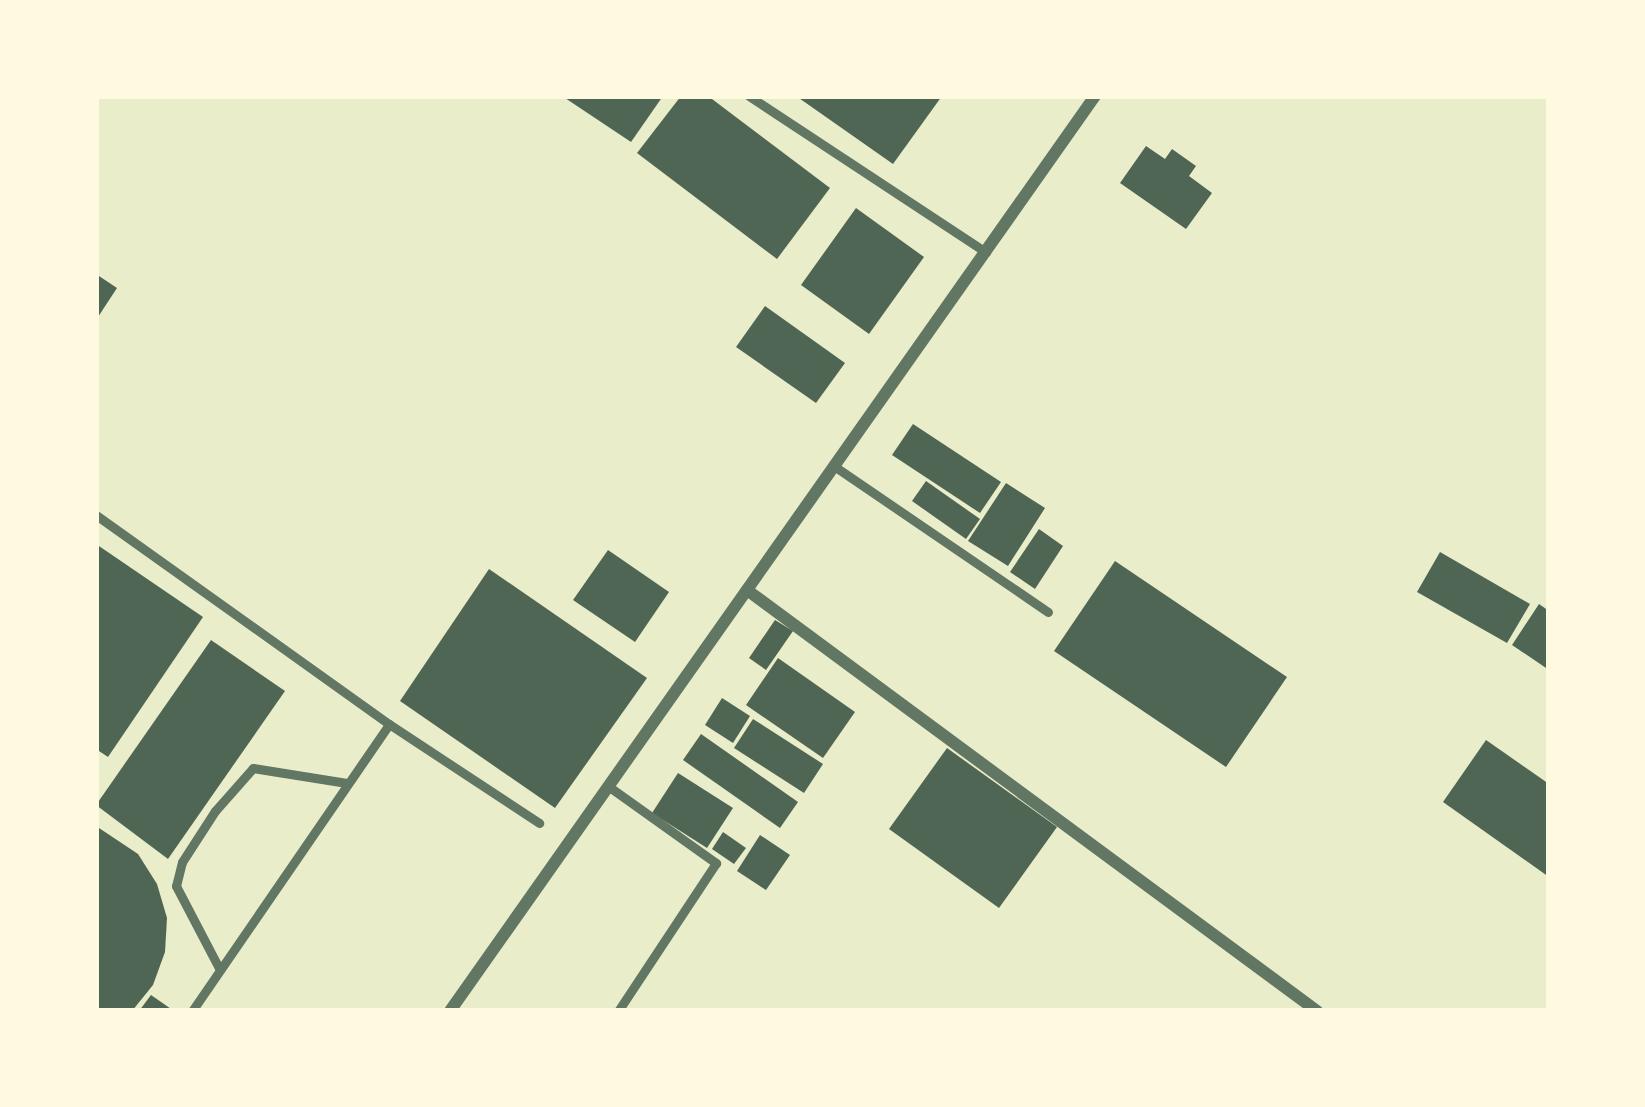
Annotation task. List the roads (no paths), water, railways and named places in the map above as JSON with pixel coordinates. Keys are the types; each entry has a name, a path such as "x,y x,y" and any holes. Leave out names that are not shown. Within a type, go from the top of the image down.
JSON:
{"street":[{"path":"450,1011 1095,96"},
{"path":"747,590 1317,1011"}],"lane":[{"path":"749,96 986,252"},
{"path":"834,466 1048,612"},
{"path":"96,515 389,724 539,823"},
{"path":"192,1011 389,724"},
{"path":"220,970 176,886 182,862 214,812 253,768 347,783"},
{"path":"608,786 716,863 618,1011"}]}
